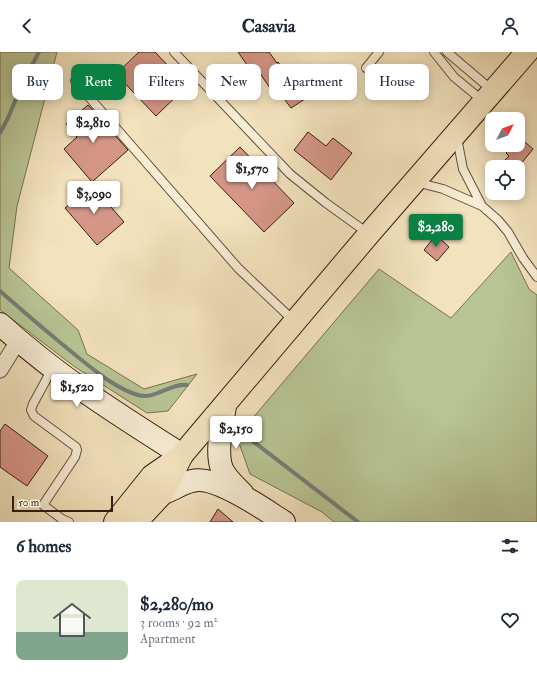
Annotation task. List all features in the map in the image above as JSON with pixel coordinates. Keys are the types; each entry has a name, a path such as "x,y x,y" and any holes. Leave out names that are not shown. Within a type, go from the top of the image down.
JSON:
{"highway":[{"path":"136,522 163,493 182,455 369,234 527,52"},
{"path":"114,522 152,476 182,455"}],"street":[{"path":"0,324 52,369 111,410 182,455"},
{"path":"0,370 18,341"},
{"path":"225,404 219,451 220,461 223,470 231,482 247,498"},
{"path":"163,493 192,480 200,480 218,485 247,498 284,522"}],"lane":[{"path":"174,52 290,174 326,203 369,234"},
{"path":"369,64 379,52"},
{"path":"434,52 454,77 489,97"},
{"path":"447,52 489,97"},
{"path":"92,100 238,268 295,321"},
{"path":"457,134 463,169 482,206"},
{"path":"415,182 443,189 482,206 498,220 508,232 523,258 537,277"},
{"path":"52,369 31,410 34,416 76,447 77,450 75,457 43,505 65,521"}],"green space":[{"path":"0,52 57,52 54,64 12,64 12,100 45,100 17,206 9,268 78,330 87,354 144,389 197,374 168,411 147,413 75,367 0,310"},
{"path":"511,252 529,289 537,295 537,522 334,522 322,512 250,474 239,443 246,426 379,269 451,318"}],"building":[{"path":"139,52 155,52 166,64 134,64 134,93 126,84 126,64"},
{"path":"238,52 269,52 279,64 269,64 269,87 261,75 261,64 246,64"},
{"path":"141,100 173,100 156,116"},
{"path":"285,100 303,100 291,108"},
{"path":"88,105 128,150 92,182 64,149 77,137 66,124"},
{"path":"308,132 326,146 333,138 352,153 331,180 294,150"},
{"path":"525,142 533,149 524,160 505,160 509,156 506,153 525,152"},
{"path":"240,147 294,203 264,232 210,176"},
{"path":"92,185 124,222 97,245 65,208"},
{"path":"436,235 449,247 437,261 424,250"},
{"path":"5,424 48,456 27,486 0,467 0,431"},
{"path":"218,509 233,522 210,522"}],"waterway":[{"path":"0,133 23,82 39,52"},
{"path":"0,291 79,358 107,379 122,388 144,396 156,394 175,386 187,385"},
{"path":"250,439 358,522"}]}
